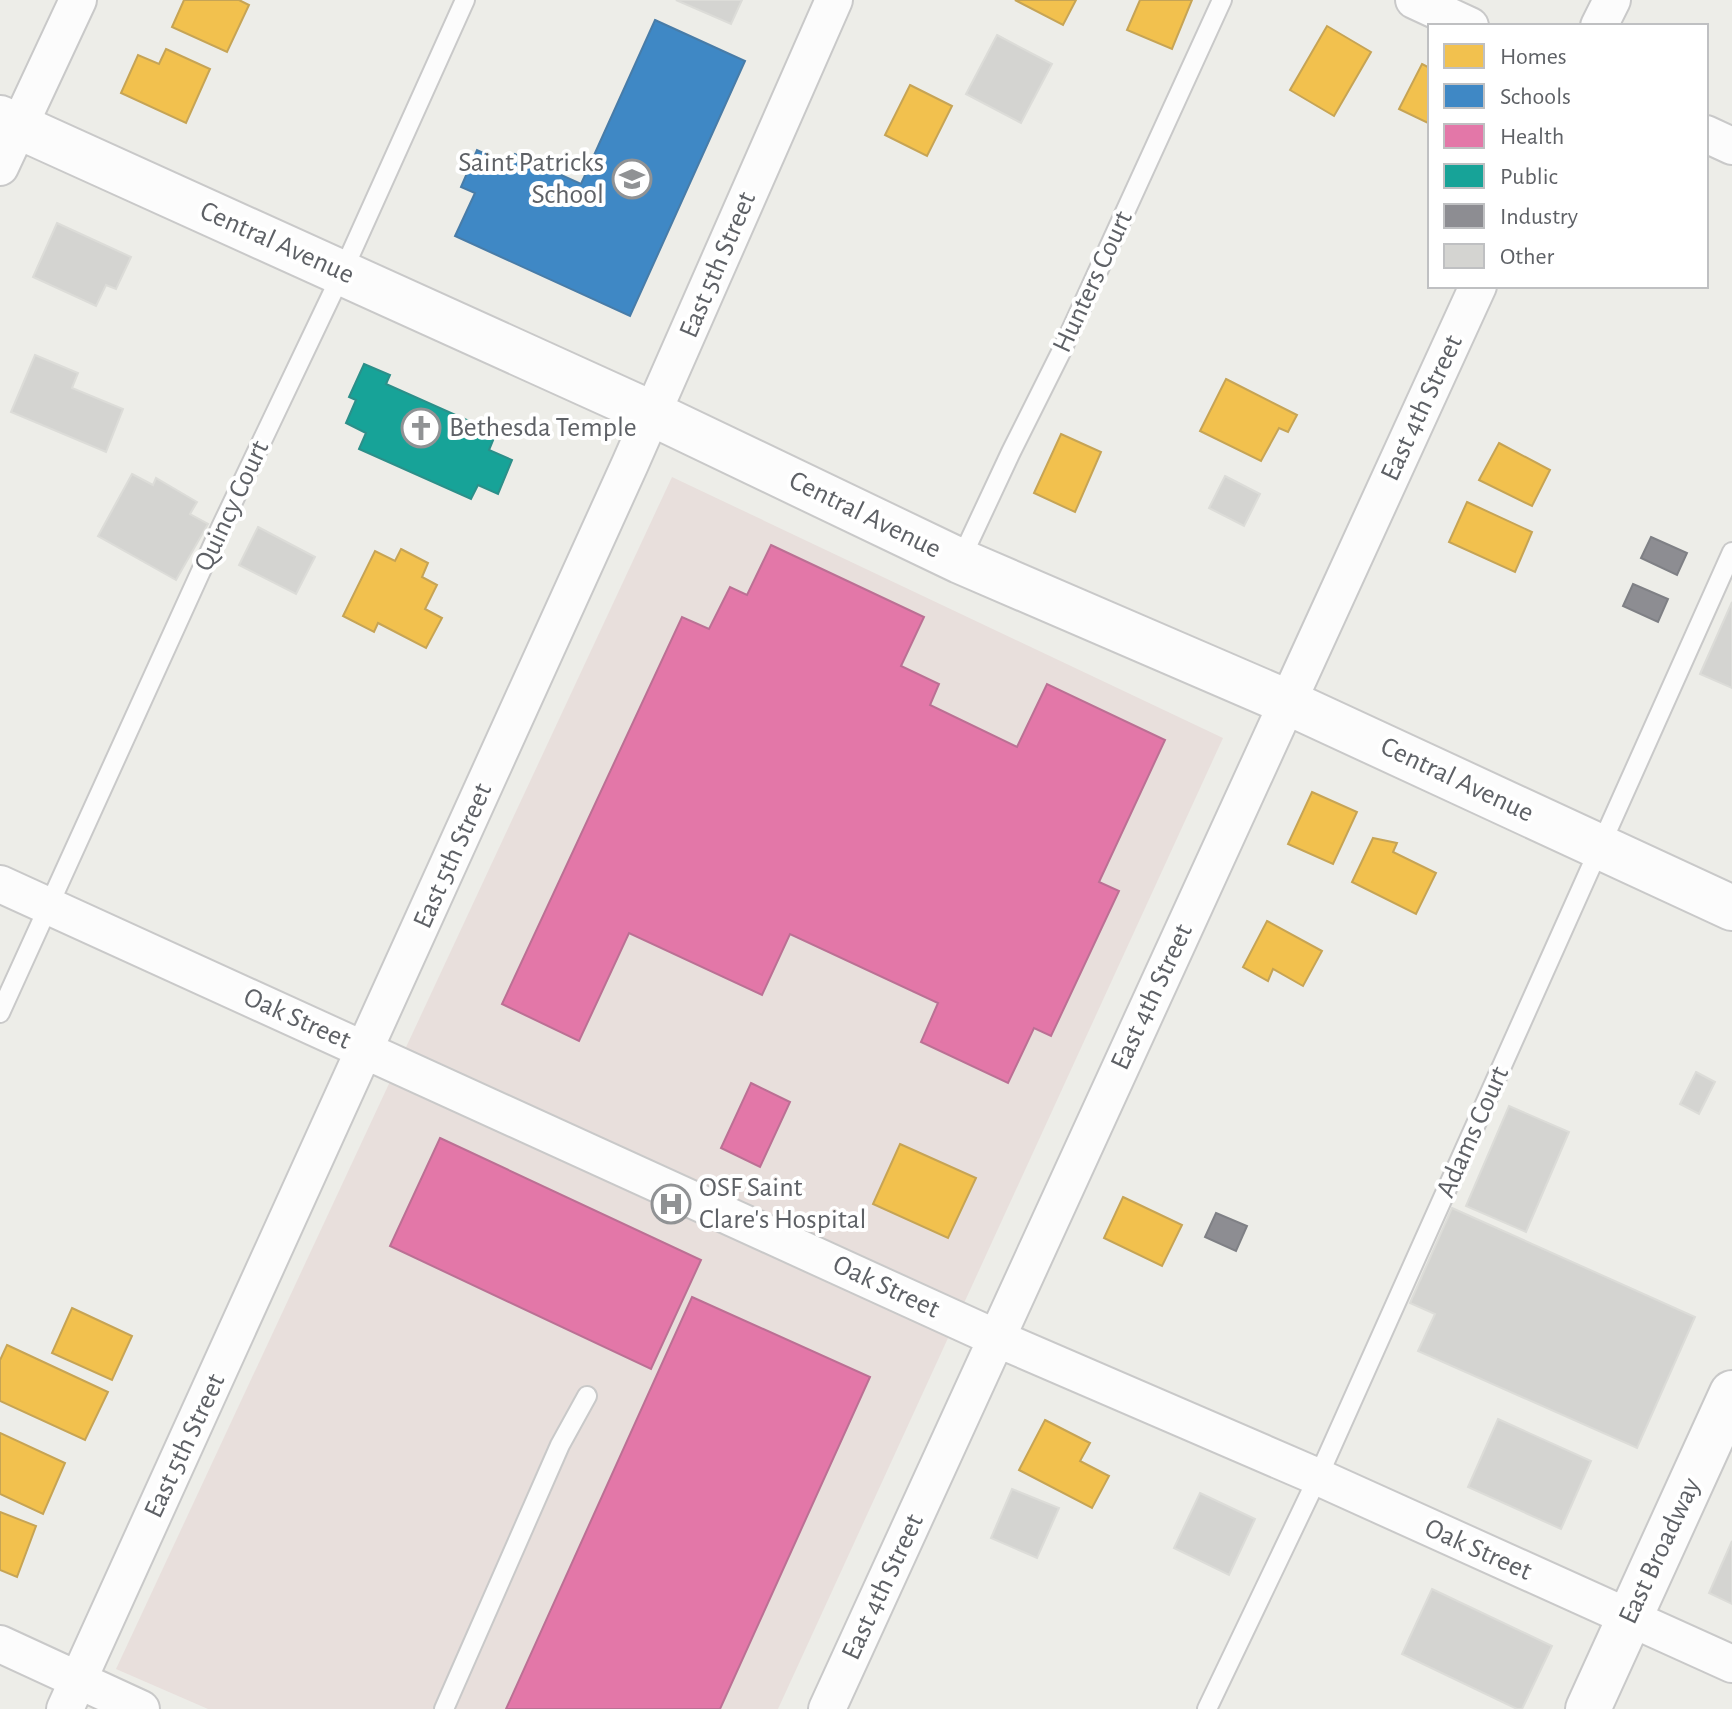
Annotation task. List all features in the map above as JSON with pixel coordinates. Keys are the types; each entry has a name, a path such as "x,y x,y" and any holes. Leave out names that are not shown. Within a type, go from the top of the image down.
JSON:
{"street":[{"path":"0,167 9,122 78,0"},
{"name":"East 5th Street","path":"72,1694 653,414 834,0"},
{"path":"1414,0 1466,24"},
{"path":"1600,24 1612,0"},
{"name":"Central Avenue","path":"9,122 653,414 960,561 1287,702 1732,908"},
{"path":"1708,135 1732,146"},
{"name":"East 4th Street","path":"827,1709 1477,288"},
{"name":"Oak Street","path":"0,884 996,1338 1318,1477 1732,1664"},
{"name":"East Broadway","path":"1588,1709 1732,1393"},
{"path":"0,1644 72,1694 141,1709"}],"lane":[{"name":"Quincy Court","path":"0,1013 465,0"},
{"name":"Hunters Court","path":"960,561 1061,352 1222,0"},
{"name":"Adams Court","path":"1207,1709 1318,1477 1732,552"},
{"path":"444,1709 560,1445 587,1396"}],"shaded area":[{"name":"OSF Saint Clare's Hospital","path":"672,477 1223,738 778,1709 208,1709 116,1669"}],"building: Homes":[{"path":"184,0 239,0 249,5 227,52 172,27"},
{"path":"1015,0 1076,0 1063,25"},
{"path":"1140,0 1192,0 1172,49 1127,30"},
{"path":"1327,26 1371,52 1334,116 1290,90"},
{"path":"166,49 210,69 186,123 121,93 138,55 159,64"},
{"path":"1422,64 1428,67 1428,123 1399,109"},
{"path":"910,85 952,106 927,156 885,135"},
{"path":"1226,379 1297,415 1288,432 1279,428 1261,461 1200,431"},
{"path":"1061,434 1101,452 1075,512 1034,493"},
{"path":"1499,443 1550,470 1532,506 1479,480"},
{"path":"1467,502 1532,532 1515,572 1449,542"},
{"path":"401,549 428,563 422,577 437,585 425,609 442,618 426,648 378,623 374,632 343,616 375,551 395,561"},
{"path":"1312,792 1357,812 1333,864 1288,844"},
{"path":"1373,838 1397,843 1393,852 1436,873 1416,914 1352,882"},
{"path":"1267,921 1322,951 1303,986 1273,969 1268,981 1243,967"},
{"path":"900,1144 976,1178 948,1238 873,1204"},
{"path":"1123,1197 1182,1225 1162,1266 1104,1238"},
{"path":"72,1308 132,1336 112,1380 52,1353"},
{"path":"7,1345 108,1392 85,1440 0,1401 0,1360"},
{"path":"1045,1420 1090,1443 1080,1461 1109,1476 1092,1508 1019,1470"},
{"path":"0,1433 65,1463 43,1514 0,1494"},
{"path":"0,1512 36,1526 17,1577 0,1570"}],"building: Schools":[{"path":"655,20 745,61 630,316 455,236 475,193 461,187 477,150 510,165 515,154 581,184"}],"building: Health":[{"path":"771,545 924,617 901,666 939,684 930,705 1017,747 1047,684 1165,740 1099,882 1119,891 1051,1036 1034,1028 1008,1083 921,1042 938,1003 790,934 762,995 629,933 579,1041 502,1004 682,617 709,629 730,587 747,595"},
{"path":"751,1083 790,1102 760,1167 721,1148"},
{"path":"440,1138 701,1260 651,1369 390,1246"},
{"path":"692,1297 870,1377 720,1709 506,1709"}],"building: Public":[{"name":"Bethesda Temple","path":"364,364 390,375 386,384 496,433 489,450 512,460 498,494 478,485 471,499 359,449 366,433 346,423 356,400 349,397"}],"building: Industry":[{"path":"1651,537 1687,553 1677,575 1641,558"},
{"path":"1633,584 1668,599 1658,622 1623,606"},
{"path":"1216,1213 1247,1226 1236,1251 1205,1237"}],"building: Other":[{"path":"676,0 742,0 731,24"},
{"path":"997,35 1052,64 1021,123 966,94"},
{"path":"57,223 131,257 116,289 106,285 96,306 33,277"},
{"path":"35,355 78,373 72,388 123,409 106,452 11,412"},
{"path":"132,474 153,485 156,478 197,502 190,514 208,524 176,580 98,536"},
{"path":"1225,476 1260,494 1244,526 1209,508"},
{"path":"258,527 315,557 296,594 239,565"},
{"path":"1732,602 1732,688 1700,674"},
{"path":"1696,1072 1715,1082 1699,1114 1680,1104"},
{"path":"1509,1106 1569,1132 1526,1232 1466,1206"},
{"path":"1452,1208 1695,1317 1637,1448 1418,1351 1435,1314 1410,1303"},
{"path":"1498,1419 1591,1461 1561,1529 1468,1487"},
{"path":"1012,1489 1059,1508 1037,1558 991,1538"},
{"path":"1200,1493 1255,1519 1229,1575 1174,1548"},
{"path":"1732,1541 1732,1604 1709,1593"},
{"path":"1432,1589 1552,1646 1522,1709 1402,1654"}],"place":[{"name":"Saint Patricks School","path":"632,179"},
{"name":"Bethesda Temple","path":"421,428"},
{"name":"OSF Saint Clare's Hospital","path":"671,1204"}]}
